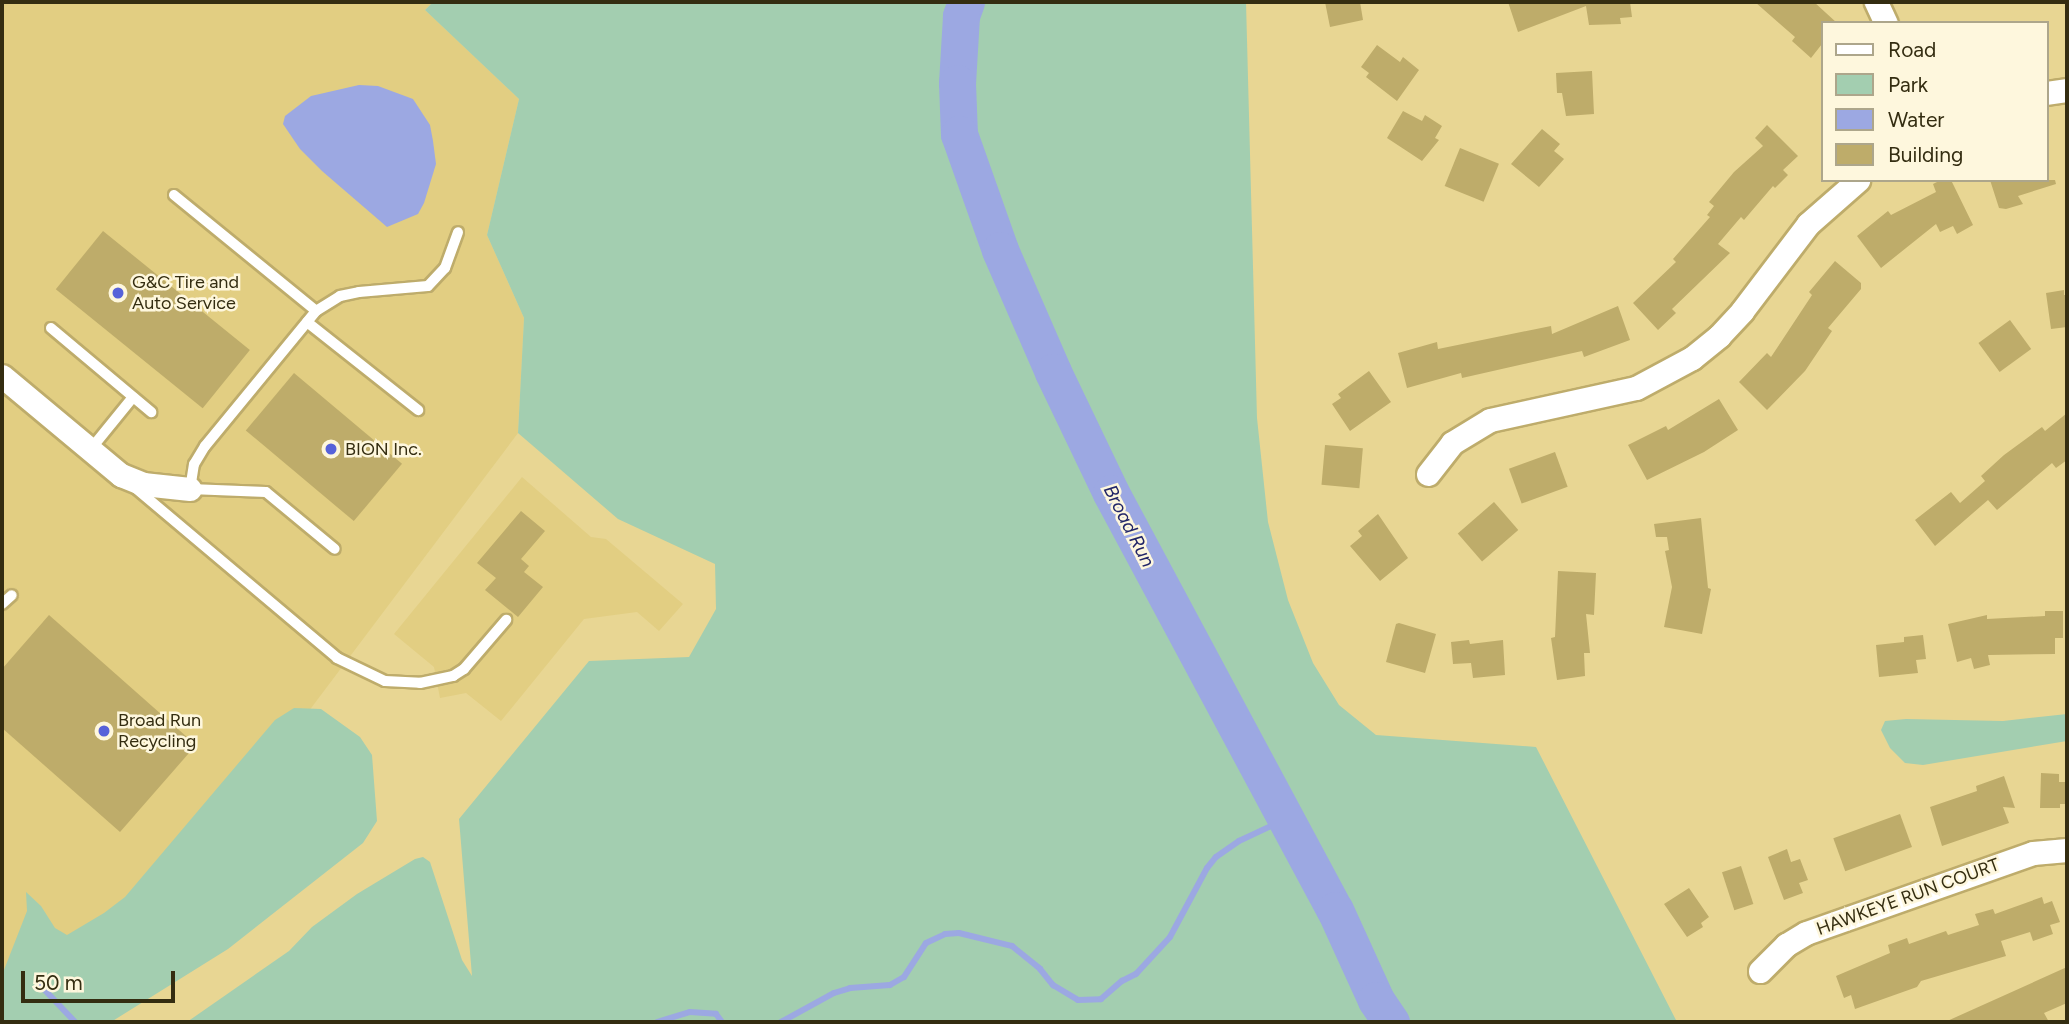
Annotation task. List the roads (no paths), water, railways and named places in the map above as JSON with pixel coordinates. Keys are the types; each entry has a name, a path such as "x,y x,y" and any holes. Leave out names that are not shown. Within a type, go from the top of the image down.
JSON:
{"street":[{"path":"1876,2 1885,21"},
{"path":"2048,93 2067,90"},
{"path":"1428,474 1452,443 1490,420 1636,388 1692,358 1719,336 1742,311 1808,224 1856,182"},
{"path":"2,376 121,475 143,484 190,489"},
{"name":"HAWKEYE RUN COURT","path":"1760,971 1786,945 1806,933 2033,853 2067,850"}],"lane":[{"path":"174,195 316,311"},
{"path":"335,549 266,492 190,489 194,464 205,446 316,311 340,296 428,286 445,268 458,232"},
{"path":"307,322 418,410"},
{"path":"51,328 151,412"},
{"path":"90,450 133,397"},
{"path":"121,475 337,658 385,681 420,683 453,676 464,669 506,620"},
{"path":"2,604 12,595"}],"water":[{"path":"359,85 378,86 413,99 430,125 436,164 424,203 418,214 387,227 322,171 300,149 283,124 285,116 311,96"}],"waterway":[{"name":"Broad Run","path":"966,2 961,16 957,83 959,134 1000,250 1053,372 1111,493 1335,910 1376,1000 1391,1022"},
{"path":"781,1022 834,993 850,988 890,985 904,977 926,943 945,934 959,933 1012,946 1040,969 1053,985 1078,1000 1101,999 1122,981 1136,974 1170,937 1207,868 1216,857 1239,841 1286,819"},
{"path":"41,986 75,1022"},
{"path":"657,1022 690,1012 716,1014 722,1022"}],"place":[{"name":"G&C Tire and Auto Service","path":"118,293"},
{"name":"BION Inc.","path":"331,449"},
{"name":"Broad Run Recycling","path":"104,731"}]}
